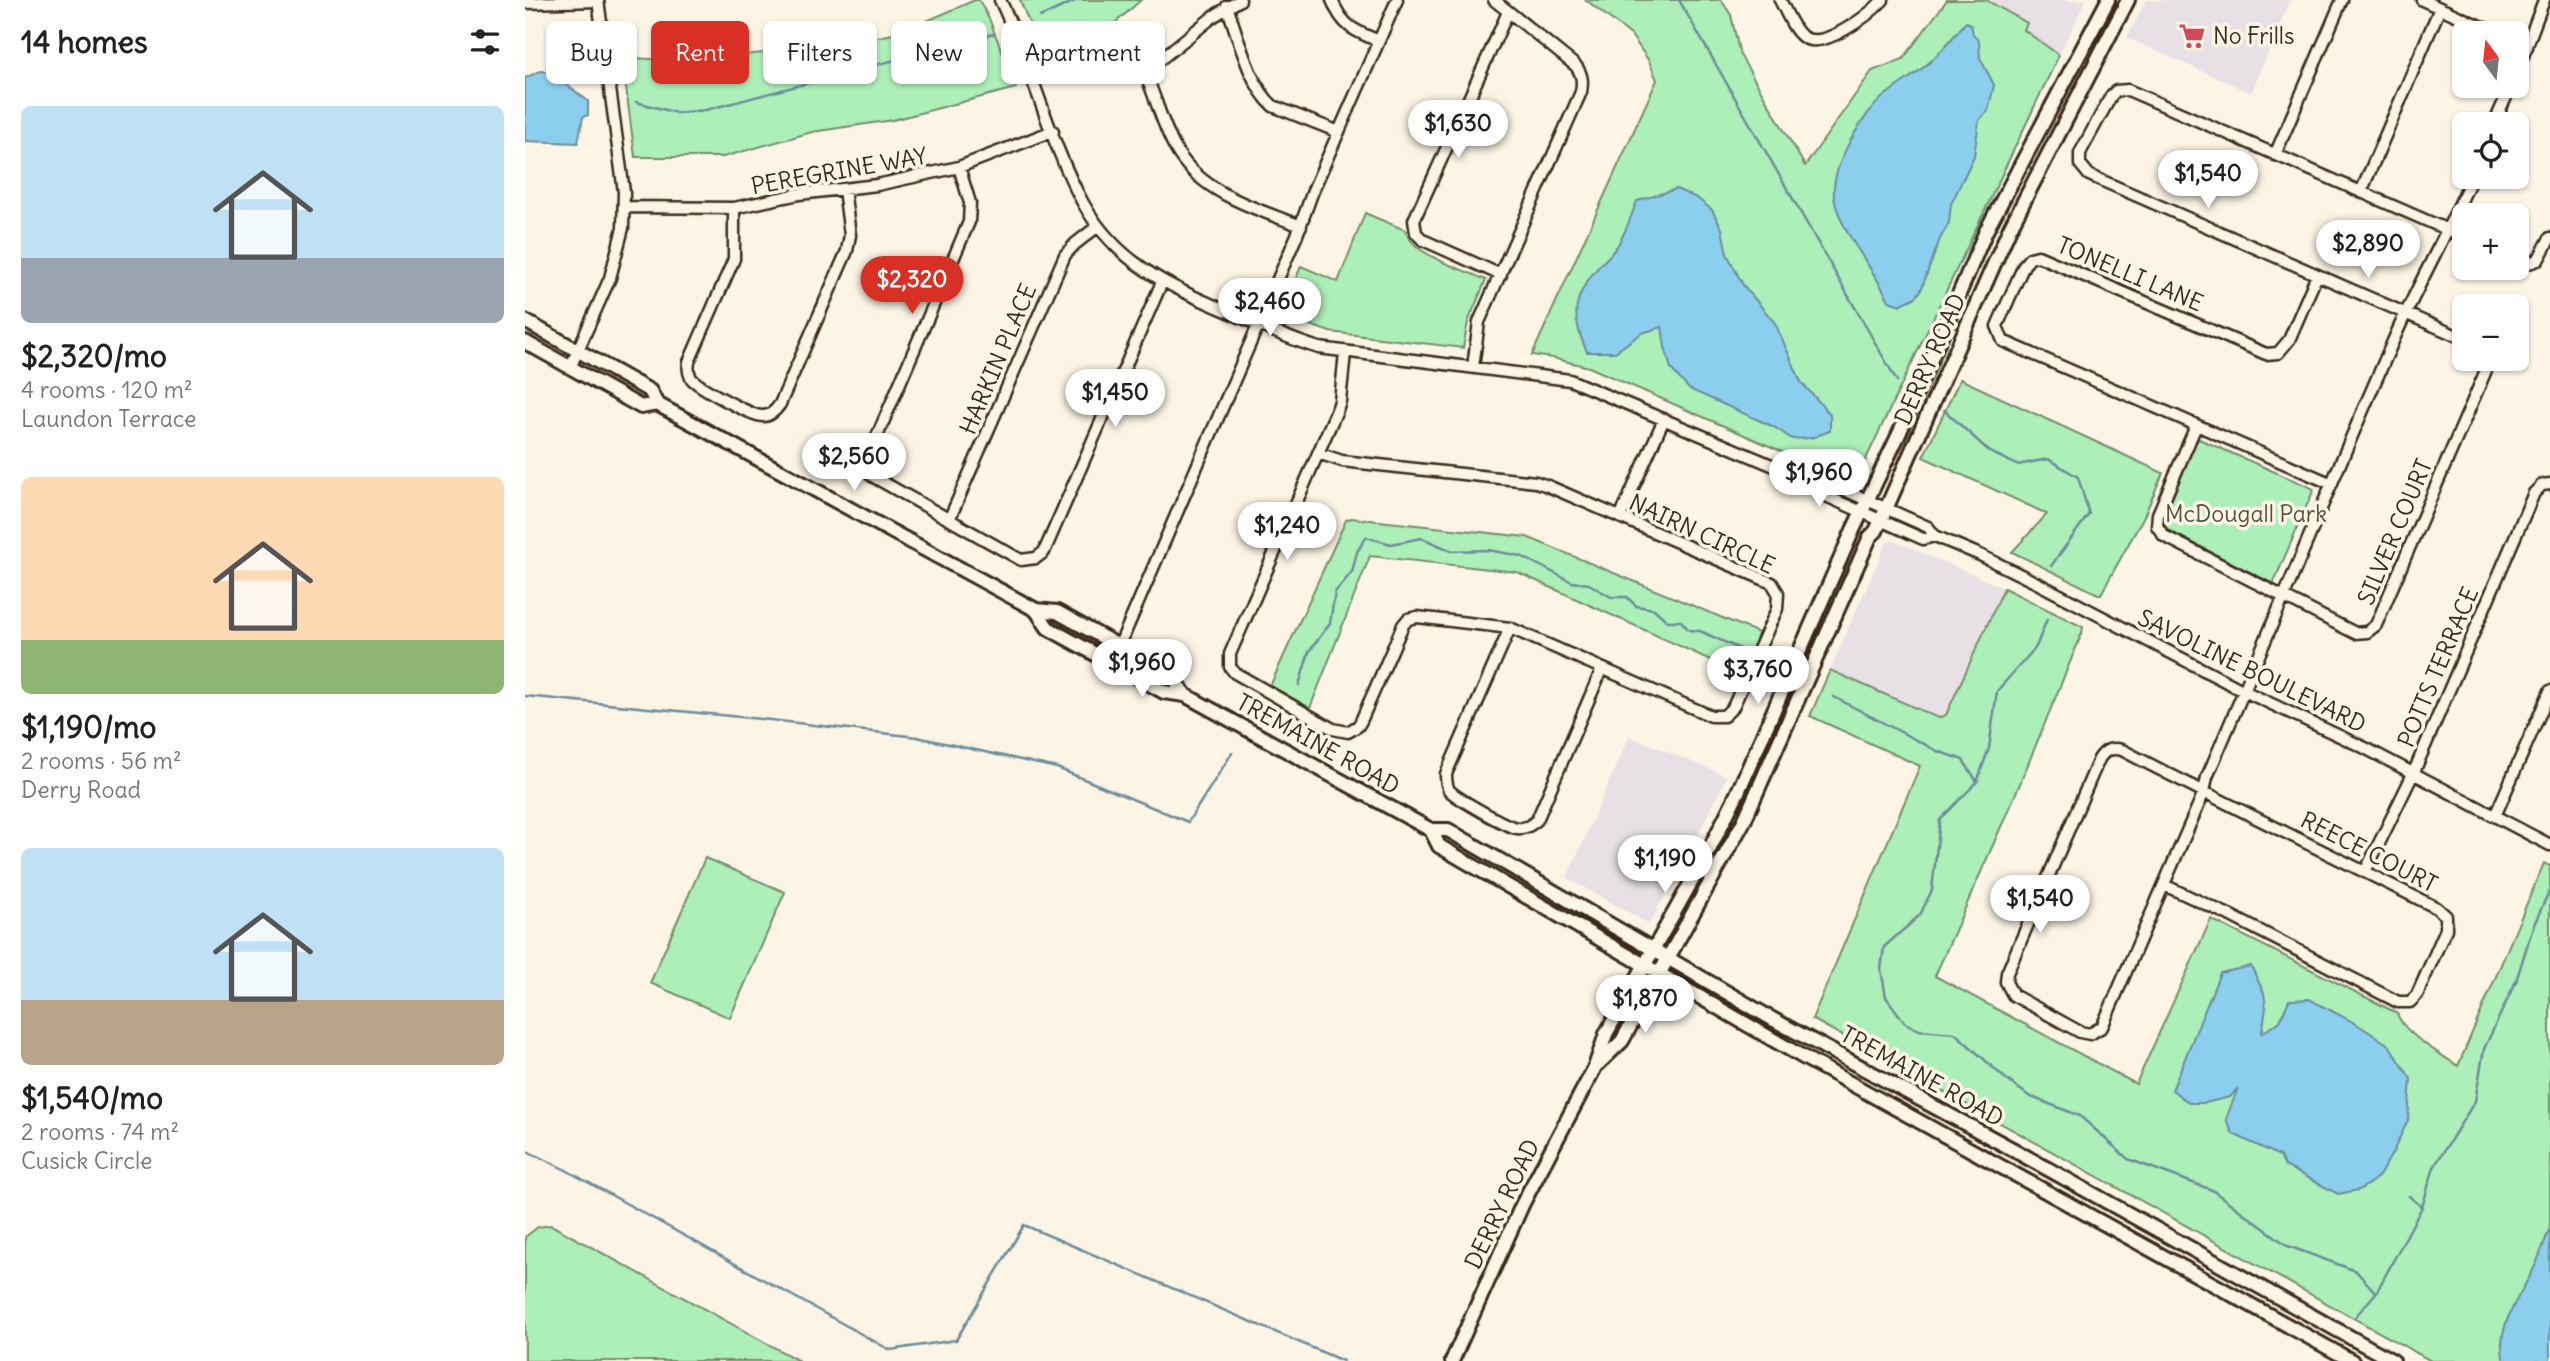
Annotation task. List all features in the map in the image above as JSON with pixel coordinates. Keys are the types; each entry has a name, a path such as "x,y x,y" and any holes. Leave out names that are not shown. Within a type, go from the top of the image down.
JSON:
{"main road":[{"name":"DERRY ROAD","path":"1452,1361 1523,1203 1595,1067 1606,1034 1707,854 1737,794 1986,232 2108,0"},
{"name":"DERRY ROAD","path":"1595,1067 1622,1041 1744,821 1870,537 1884,515 2010,228 2128,0"},
{"name":"TREMAINE ROAD","path":"525,321 650,391 657,404 1036,610 1057,612 1173,676 1185,695"},
{"name":"TREMAINE ROAD","path":"525,342 641,407 657,404"},
{"name":"TREMAINE ROAD","path":"1036,610 1048,628 1164,692 1185,695 1431,830 1448,830 1774,1020 2393,1361"},
{"name":"TREMAINE ROAD","path":"1431,830 1439,845 1644,966 2351,1361"}],"street":[{"name":"SAVOLINE BOULEVARD","path":"1000,0 1076,189 1098,226 1124,254 1162,282 1306,344 1346,353 1570,380 1793,474 1833,485 1923,539 1935,536 2028,578 2244,691 2350,741 2550,845"},
{"path":"1240,0 1227,6 1152,66 1149,83 1176,149 1199,178 1218,190 1301,226"},
{"path":"1332,0 1339,17 1346,24 1379,41"},
{"path":"1112,663 1397,0"},
{"path":"1473,367 1479,322 1582,85 1581,73 1576,66 1494,0"},
{"path":"1780,0 1799,34 1818,41 1825,40 1867,16 1882,0"},
{"path":"2275,155 2342,0"},
{"path":"2421,0 2469,21"},
{"path":"2529,31 2544,0"},
{"path":"525,3 598,1 624,207 621,240 615,264 570,368"},
{"path":"1227,6 1255,79 1266,99 1273,106 1339,132"},
{"path":"2361,192 2440,8"},
{"path":"1501,275 1418,237 1414,220 1508,12"},
{"path":"2452,232 2128,90 2121,90 2111,96 2079,159 2083,170 2089,175 2452,334"},
{"name":"PEREGRINE WAY","path":"624,207 734,208 799,194 877,185 960,167 1053,131"},
{"path":"960,167 970,203 969,222 866,462 872,476 949,520 1021,559 1036,558 1044,552 1162,282"},
{"path":"734,208 734,259 688,370 697,383 751,413 763,416 772,414 780,404 847,251 850,235 845,189"},
{"path":"2164,885 2283,598 2406,313 2467,189"},
{"name":"HARKIN PLACE","path":"949,520 1065,255 1098,226"},
{"path":"2529,263 2538,260 2550,239"},
{"name":"TONELLI LANE","path":"2317,275 2286,346 2278,353 2266,354 2041,256 2034,256 2027,261 1997,323 1997,331 2003,341 2332,484"},
{"name":"NAIRN CIRCLE","path":"1318,453 1342,461 1536,482 1772,583 1779,600 1733,707 1724,716 1711,716 1510,628 1417,617 1408,620 1399,632 1361,721 1348,732 1332,729 1235,674 1230,667 1230,654 1340,401 1346,353"},
{"name":"SILVER COURT","path":"2196,426 2158,514 2159,530 2164,536 2283,598 2355,633 2367,632 2376,625 2486,371"},
{"path":"1620,517 1664,419"},
{"name":"POTTS TERRACE","path":"2365,872 2413,774 2530,501 2537,488 2550,484"},
{"path":"1510,628 1446,774 1446,780 1447,786 1454,794 1511,827 1525,828 1537,820 1602,669"},
{"path":"2495,816 2550,691"},
{"name":"REECE COURT","path":"2114,748 2365,872 2437,908 2447,920 2446,929 2417,995 2410,1002 2398,1002 2271,936 2164,885 2099,1031 2090,1034 2080,1032 2010,992 2006,982 2007,972 2103,754 2114,748"}],"shaded area":[{"path":"1986,0 2086,0 2059,55 2023,30 2026,22"},
{"path":"2146,0 2290,0 2251,93 2127,38"},
{"path":"1895,541 2004,588 1946,715 1938,718 1830,670 1887,542"},
{"path":"1629,736 1727,776 1649,924 1567,878"}],"green space":[{"path":"979,0 1001,49 1001,84 1014,84 1016,88 893,120 812,132 723,157 635,157 626,84 637,84 637,58 651,59 651,84 749,84 749,54 763,53 763,84 877,84 877,37 891,34 891,84 987,84 987,21 927,21"},
{"path":"1020,0 1141,0 1117,21 1028,21"},
{"path":"1586,0 1721,0 1731,15 1740,55 1805,166 1872,71 1903,59 1947,0 1986,0 2027,23 2024,30 2059,55 1857,478 1848,480 1831,473 1589,367 1532,355 1657,80 1649,61 1631,35"},
{"path":"1365,213 1405,230 1410,239 1428,254 1486,280 1468,322 1463,348 1330,332 1281,315 1301,266 1338,282"},
{"path":"1960,379 2163,473 2144,516 2101,594 2012,552 2047,514 1923,457"},
{"name":"McDougall Park","path":"2199,439 2314,489 2273,584 2166,529 2163,519"},
{"path":"1351,518 1527,537 1759,633 1741,674 1517,572 1370,556 1310,708 1270,686 1346,520"},
{"path":"2004,588 2083,627 2082,633 2019,786 1935,976 2136,1084 2211,919 2397,1013 2414,1036 2458,1066 2544,863 2550,866 2550,1361 2431,1361 1812,1019 1920,766 1810,716 1830,670 1938,718 1946,715"},
{"path":"705,858 785,892 730,1018 650,983"},
{"path":"551,1225 799,1361 525,1361 525,1237 538,1227"}],"water":[{"path":"1966,22 1971,24 1973,34 1979,41 1980,58 1994,85 1988,111 1979,120 1974,156 1951,204 1949,223 1940,239 1921,290 1916,297 1900,305 1889,301 1845,227 1835,202 1836,175 1849,143 1878,102 1929,63"},
{"path":"540,71 546,72 546,84 566,84 588,101 588,115 583,117 578,143 525,141 525,78"},
{"path":"1676,189 1697,198 1712,210 1722,229 1727,254 1743,285 1775,323 1801,382 1830,414 1830,431 1811,438 1792,439 1774,427 1689,389 1671,369 1662,327 1642,333 1615,352 1587,352 1579,330 1576,310 1587,281 1618,245 1637,201"},
{"path":"2251,966 2264,993 2266,1008 2262,1033 2280,1021 2289,1000 2309,999 2355,1023 2389,1045 2411,1079 2408,1120 2379,1176 2359,1190 2338,1194 2285,1166 2280,1156 2233,1134 2226,1119 2238,1088 2230,1097 2205,1103 2189,1103 2172,1090 2220,973"},
{"path":"2550,1228 2550,1361 2504,1361 2502,1348 2506,1323 2536,1264"}],"waterway":[{"path":"1040,17 1077,0"},
{"path":"1679,0 1897,381"},
{"path":"636,102 677,113 706,110 993,34"},
{"path":"1944,410 1990,452 2017,465 2048,459 2078,477 2089,514 2051,566"},
{"path":"1299,685 1309,652 1330,623 1335,592 1352,572 1357,552 1366,537 1391,544 1422,538 1452,551 1488,550 1521,556 1572,582 1589,584 1611,597 1627,597 1636,606 1654,609 1667,621 1681,621 1689,630 1700,631 1742,650"},
{"path":"2047,619 2036,647 1997,691 1989,748 1977,782 1940,820 1932,890 1920,915 1884,947 1881,969 1886,997 1905,1023 1919,1030 1955,1033 2007,1080 2029,1096 2080,1116 2128,1159 2212,1190 2288,1246 2356,1271 2376,1293 2354,1318"},
{"path":"525,696 917,737 1057,768 1188,822 1232,753"},
{"path":"1834,697 1937,751 1963,760 1976,780"},
{"path":"2376,1293 2422,1207 2434,1167 2475,1101 2484,1049 2516,981 2533,927 2550,889"},
{"path":"525,1150 566,1170 890,1350 956,1340 1024,1225 1343,1361"},
{"path":"2409,1196 2422,1207"}],"place":[{"name":"No Frills","path":"2192,36"}]}
